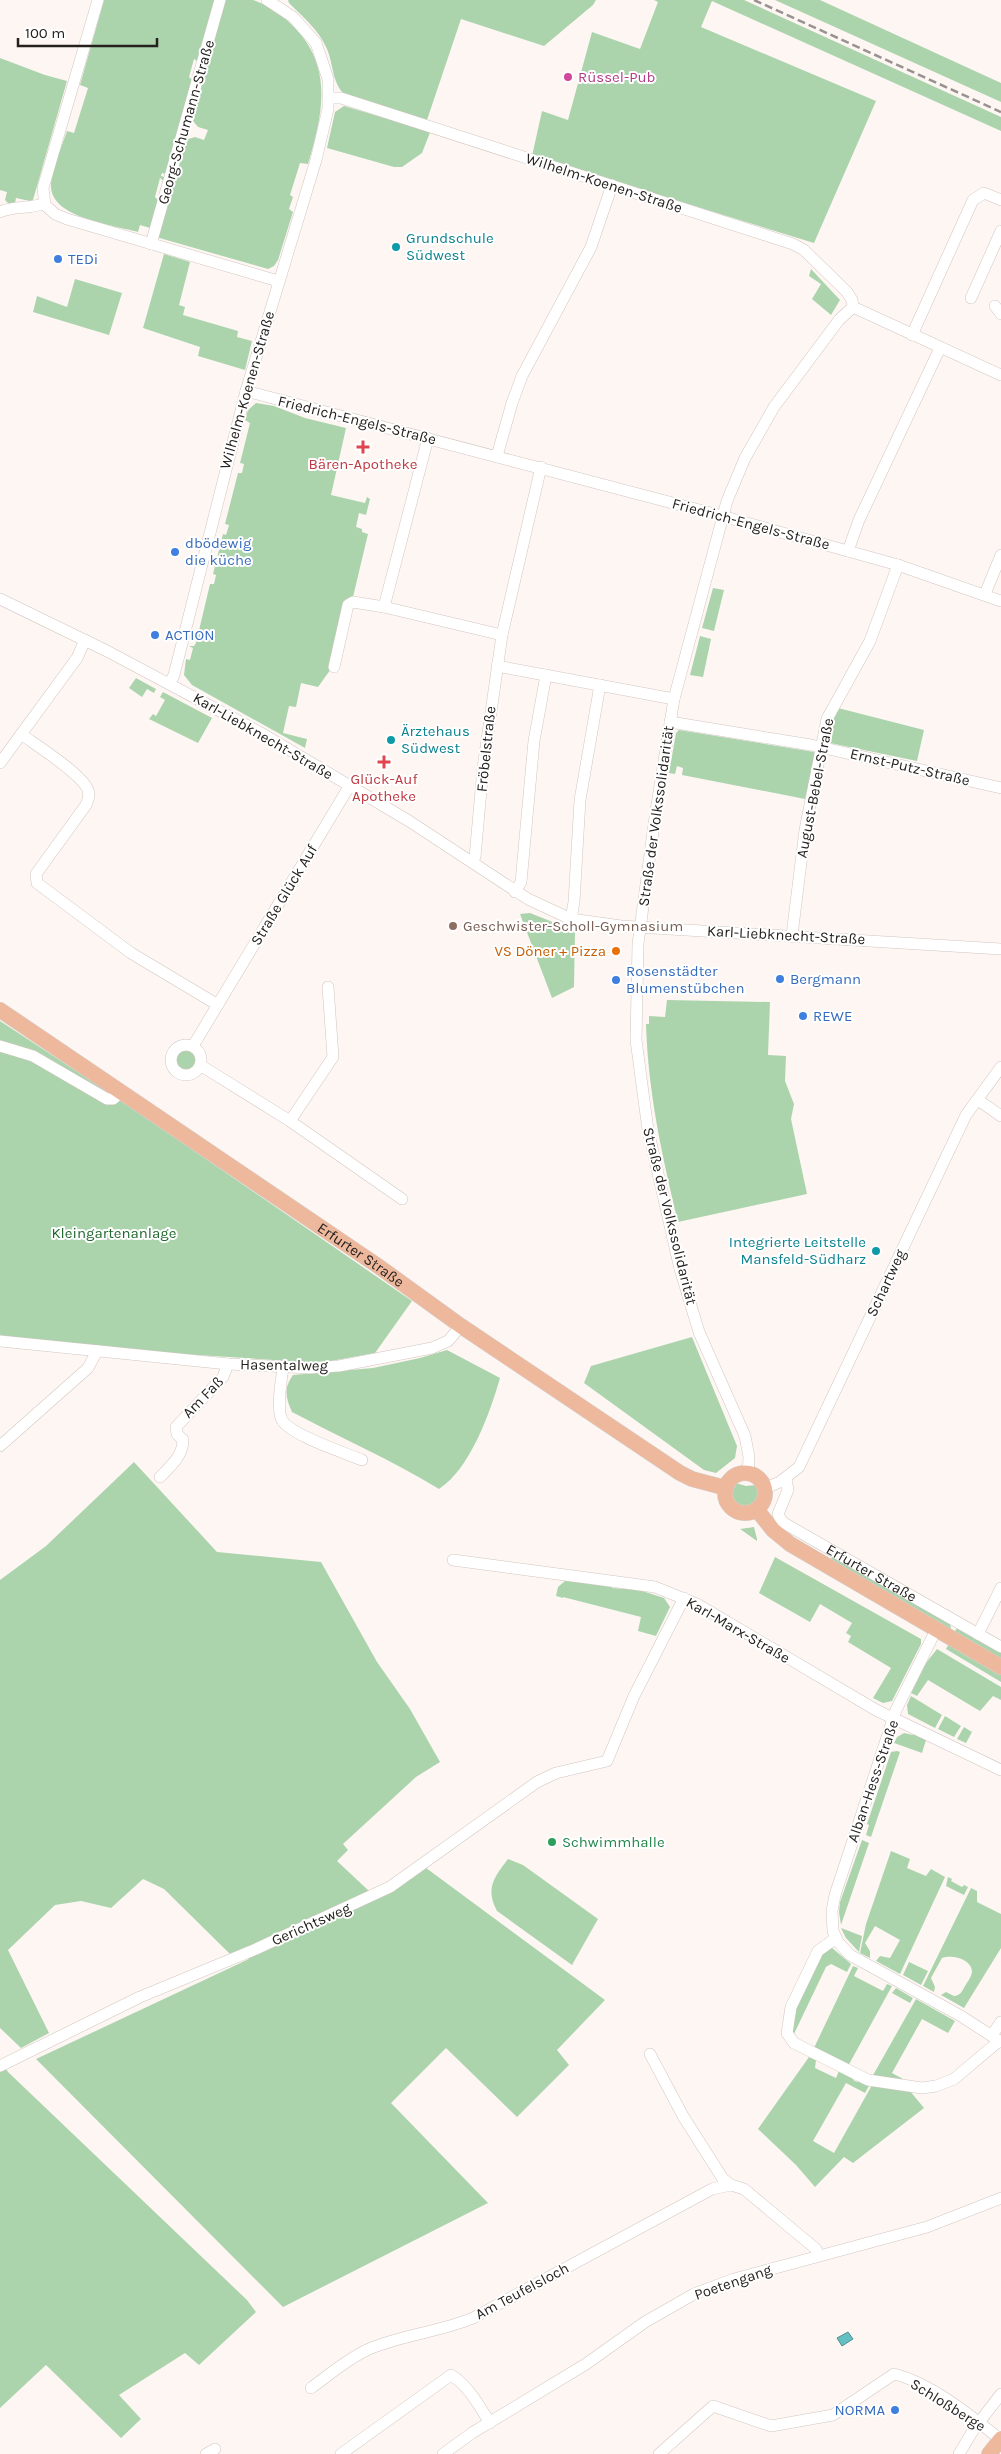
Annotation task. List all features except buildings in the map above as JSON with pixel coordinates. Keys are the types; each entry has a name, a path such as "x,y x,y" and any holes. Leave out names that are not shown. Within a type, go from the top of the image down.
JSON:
{"main road":[{"name":"Erfurter Straße","path":"0,1010 378,1266 461,1326 680,1473 697,1481 726,1488"},
{"path":"748,1474 758,1478 765,1488 764,1502 757,1510 744,1514 734,1510 726,1500 726,1488 734,1477 748,1474"},
{"name":"Erfurter Straße","path":"757,1510 773,1530 790,1544 1001,1667"},
{"path":"990,2454 1001,2440"}],"street":[{"path":"98,0 43,188 44,203 50,210 66,219 278,281"},
{"name":"Georg-Schumann-Straße","path":"151,244 220,0"},
{"name":"Wilhelm-Koenen-Straße","path":"170,683 174,675 246,391 316,160 327,116 329,98 324,63 313,39 293,17 268,0"},
{"name":"Wilhelm-Koenen-Straße","path":"329,98 341,98 796,245 847,292 853,307"},
{"path":"497,456 522,376 591,246 612,185"},
{"path":"912,335 973,200 984,193 1001,200"},
{"path":"0,212 12,208 34,208 44,203"},
{"path":"971,298 1001,231"},
{"path":"853,307 1001,375"},
{"name":"Straße der Volkssolidarität","path":"748,1474 749,1457 745,1436 699,1332 680,1269 648,1130 636,1040 640,927 674,699 722,516 745,458 774,407 839,320 853,307"},
{"path":"848,551 859,520 940,348"},
{"name":"Friedrich-Engels-Straße","path":"246,391 541,467 848,551 985,594 1001,601"},
{"path":"384,607 428,438"},
{"name":"Fröbelstraße","path":"472,862 475,857 483,768 502,635 541,467"},
{"path":"985,594 1001,555"},
{"name":"August-Bebel-Straße","path":"792,935 805,830 828,715 870,641 898,566"},
{"name":"Karl-Liebknecht-Straße","path":"0,600 170,683 261,733 472,862 515,892 546,909 570,919 621,926 1001,949"},
{"path":"334,667 348,605 352,602 384,607 502,635"},
{"path":"0,763 76,658 85,640"},
{"path":"497,666 674,699"},
{"path":"515,892 521,882 533,749 546,675"},
{"path":"570,919 574,902 580,800 600,685"},
{"name":"Ernst-Putz-Straße","path":"670,722 822,747 1001,788"},
{"path":"20,734 78,777 85,785 89,794 86,805 35,878 44,889 131,952 218,1004"},
{"name":"Straße Glück Auf","path":"193,1046 350,786"},
{"path":"290,1121 333,1057 328,987"},
{"path":"0,1046 20,1050 107,1099 113,1099 121,1092"},
{"path":"193,1046 200,1056 200,1065 196,1072 185,1075 174,1070 171,1064 171,1056 178,1047 193,1046"},
{"path":"200,1065 290,1121 402,1199"},
{"name":"Schartweg","path":"765,1488 786,1478 797,1470 802,1462 964,1119 1001,1067"},
{"path":"978,1100 1001,1116"},
{"name":"Hasentalweg","path":"0,1341 282,1368 339,1366 424,1350 448,1341 461,1326"},
{"path":"0,1446 88,1368 97,1351"},
{"name":"Am Faß","path":"160,1477 171,1466 183,1446 183,1440 177,1434 176,1427 223,1377 228,1364"},
{"path":"282,1368 280,1412 284,1423 298,1433 362,1460"},
{"name":"Erfurter Straße","path":"786,1478 788,1490 778,1514 782,1522 1001,1647"},
{"name":"Karl-Marx-Straße","path":"453,1560 655,1587 684,1598 893,1719 1001,1770"},
{"path":"978,1634 1001,1588"},
{"name":"Gerichtsweg","path":"0,2066 140,1997 256,1949 381,1891 429,1860 537,1782 556,1773 607,1761 637,1690 684,1598"},
{"name":"Alban-Hess-Straße","path":"836,1938 832,1923 833,1900 893,1719 909,1681 936,1630"},
{"path":"998,2039 918,1992 855,1960 836,1938 818,1951 790,2007 787,2033 794,2043 868,2080 922,2088 936,2086 954,2079 998,2039 1001,2022"},
{"path":"650,2054 683,2116 724,2179 731,2186 744,2189 816,2249 818,2256"},
{"name":"Am Teufelsloch","path":"311,2388 352,2358 370,2349 450,2328 473,2318 712,2189 731,2186"},
{"name":"Poetengang","path":"443,2454 555,2384 645,2322 687,2298 734,2278 926,2227 1001,2198"},
{"name":"Schloßberge","path":"659,2454 713,2406 771,2426 833,2415 894,2374 912,2380 979,2422 1001,2440"},
{"path":"341,2454 451,2375 469,2391 490,2423"},
{"path":"959,2454 979,2422 1001,2394"}],"green space":[{"path":"104,0 218,0 200,63 194,59 189,77 195,83 169,175 162,173 161,176 168,178 166,183 160,178 155,197 161,203 150,228 140,225 138,232 100,223 73,213 54,198 51,187 55,166 67,131 74,133 88,88 80,85"},
{"path":"222,0 253,0 279,14 292,25 305,41 314,57 319,74 321,109 318,127 308,164 300,163 290,195 293,197 289,209 293,212 278,260 274,266 268,269 156,237 174,184 182,141 195,137 204,140 208,130 198,127 189,116"},
{"path":"288,0 596,0 593,5 544,46 461,19 427,120 343,93 337,83 324,42"},
{"path":"654,0 744,0 1001,117 1001,131 712,1 701,27 876,101 814,243 532,156 542,111 568,120 592,32 640,49 658,2"},
{"path":"775,0 820,0 1001,83 1001,102"},
{"path":"0,58 67,81 33,200 16,198 15,204 10,205 5,200 7,192 0,190"},
{"path":"344,106 431,130 422,153 402,167 394,167 327,148 335,112"},
{"path":"164,254 190,262 179,305 185,307 183,315 238,331 237,337 252,341 245,370 198,356 200,347 143,328"},
{"path":"811,269 840,300 831,315 812,299 821,284 809,276"},
{"path":"75,279 122,293 109,335 33,312 37,296 67,307"},
{"path":"256,403 274,406 305,418 346,428 331,495 365,503 367,497 370,499 366,515 359,513 356,527 368,534 353,597 347,602 333,666 318,687 301,683 296,707 289,706 283,733 307,739 305,748 192,685 184,675 186,659 190,660 193,648 189,646 194,646 196,643 210,584 214,584 216,575 213,574 223,534 226,535 229,525 225,524 238,473 242,473 244,464 240,463 250,423 245,420 248,410"},
{"path":"713,588 724,590 714,631 702,628"},
{"path":"700,636 711,639 703,677 690,675"},
{"path":"136,678 156,689 154,693 147,689 142,697 129,688"},
{"path":"163,692 212,718 198,743 149,719 153,714 156,716 165,700 160,697"},
{"path":"838,708 924,730 917,761 830,743 831,725"},
{"path":"679,730 814,752 815,755 805,799 682,775 683,768 677,766 675,774 669,773 676,733"},
{"path":"530,913 575,931 574,987 552,998 520,914"},
{"path":"667,1000 770,1002 768,1055 786,1056 785,1081 794,1104 791,1119 807,1194 678,1222 657,1124 647,1049 646,1024 649,1024 649,1016 665,1017"},
{"name":"Kleingartenanlage","path":"0,1021 122,1101 412,1301 375,1353 320,1363 166,1353 0,1336"},
{"path":"185,1050 193,1053 196,1061 193,1069 185,1072 177,1069 174,1061 177,1053"},
{"path":"692,1337 737,1446 735,1458 716,1473 704,1470 584,1383 591,1366"},
{"path":"447,1350 500,1378 491,1407 469,1454 450,1480 439,1489 385,1459 292,1412 288,1402 287,1389 293,1375 373,1368"},
{"path":"134,1462 217,1552 321,1562 377,1662 410,1709 440,1762 416,1777 343,1844 348,1850 337,1861 369,1891 390,1882 418,1862 605,2000 557,2050 569,2065 517,2117 446,2048 391,2103 488,2203 283,2307 36,2059 249,1959 231,1955 164,1889 143,1879 111,1908 81,1901 55,1905 8,1950 49,2033 21,2048 0,2028 0,1580 46,1546"},
{"path":"736,1483 746,1486 756,1485 759,1493 755,1503 745,1507 735,1502 732,1494"},
{"path":"754,1527 757,1539 757,1541 740,1529"},
{"path":"833,1555 950,1624 951,1628 853,1575 831,1559"},
{"path":"775,1557 921,1639 921,1644 892,1701 883,1703 873,1698 891,1668 848,1642 851,1636 846,1633 852,1623 820,1604 810,1622 759,1593"},
{"path":"565,1581 612,1584 612,1588 639,1590 664,1598 670,1607 656,1636 638,1631 641,1617 556,1596 558,1587"},
{"path":"957,1628 1001,1653 1001,1661 953,1634"},
{"path":"949,1644 1001,1674 1001,1682 946,1649"},
{"path":"937,1649 1001,1687 1001,1700 993,1696 980,1711 928,1680 917,1696 911,1693 926,1663"},
{"path":"911,1696 942,1715 935,1728 908,1714 907,1705"},
{"path":"945,1716 961,1726 954,1737 938,1729"},
{"path":"964,1727 972,1732 966,1743 957,1739"},
{"path":"904,1733 913,1735 914,1733 926,1740 922,1753 894,1743 897,1737"},
{"path":"891,1752 900,1752 871,1837 866,1835 869,1825 867,1824"},
{"path":"862,1840 869,1843 841,1925 840,1902"},
{"path":"891,1851 910,1859 907,1868 926,1876 931,1869 945,1877 900,1974 876,1961 880,1956 890,1958 900,1940 875,1926 865,1943 870,1951 870,1958 860,1953 866,1924"},
{"path":"508,1859 523,1865 598,1919 572,1965 497,1911 493,1903 493,1884"},
{"path":"948,1877 952,1879 951,1881 962,1887 964,1885 968,1887 964,1895 946,1886"},
{"path":"971,1888 977,1891 977,1902 1001,1914 1001,1948 964,2008 941,1995 946,1992 954,1996 958,1995 971,1977 971,1967 960,1958 942,1958 931,1978 935,1987 934,1992 923,1986"},
{"path":"841,1928 862,1936 859,1952 846,1938"},
{"path":"831,1947 851,1964 847,1972 831,1964 826,1967 792,2038 790,2021 821,1951"},
{"path":"909,1962 928,1971 921,1985 903,1975"},
{"path":"853,1966 858,1968 854,1976 883,1991 887,1984 892,1986 847,2068 813,2050"},
{"path":"896,1988 913,1998 910,2003 892,1993"},
{"path":"916,1999 955,2021 948,2033 922,2019 892,2073 903,2079 901,2082 872,2077"},
{"path":"809,2057 816,2060 815,2068 836,2078 839,2071 853,2077 853,2080 857,2082 859,2080 870,2084 865,2093 846,2083 813,2141 834,2153 872,2085 910,2091 924,2108 853,2163 844,2157 815,2187 796,2165 758,2129"},
{"path":"0,2061 8,2072 247,2300 256,2312 199,2365 185,2353 119,2395 141,2419 121,2438 46,2365 0,2408"}],"water":[{"path":"848,2332 853,2339 842,2346 837,2338"}],"railway":[{"path":"754,0 1001,112"}],"place":[{"name":"Rüssel-Pub","path":"568,77"},
{"name":"Grundschule Südwest","path":"396,247"},
{"name":"TEDi","path":"58,259"},
{"name":"Bären-Apotheke","path":"363,447"},
{"name":"dbödewig die küche","path":"175,552"},
{"name":"ACTION","path":"155,635"},
{"name":"Ärztehaus Südwest","path":"391,740"},
{"name":"Glück-Auf Apotheke","path":"384,762"},
{"name":"Geschwister-Scholl-Gymnasium","path":"453,926"},
{"name":"VS Döner + Pizza","path":"616,951"},
{"name":"Bergmann","path":"780,979"},
{"name":"Rosenstädter Blumenstübchen","path":"616,980"},
{"name":"REWE","path":"803,1016"},
{"name":"Integrierte Leitstelle Mansfeld-Südharz","path":"876,1251"},
{"name":"Schwimmhalle","path":"552,1842"},
{"name":"NORMA","path":"895,2410"}]}
